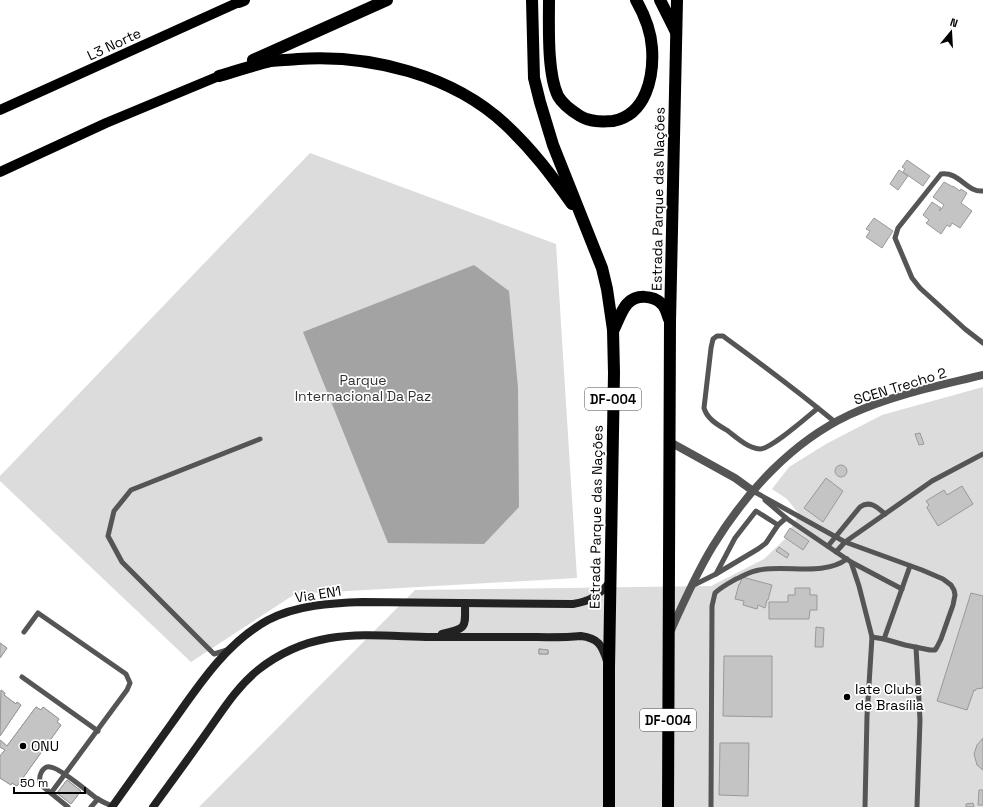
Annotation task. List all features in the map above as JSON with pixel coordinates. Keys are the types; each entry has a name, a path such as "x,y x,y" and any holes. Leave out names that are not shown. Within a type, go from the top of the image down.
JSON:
{"highway":[{"path":"219,76 387,0"},
{"name":"Estrada Parque das Nações","path":"532,0 534,78 538,96 553,144 602,268 608,289 613,330 614,373 609,668 609,807"},
{"path":"549,0 551,63 558,97 578,115 601,122 620,119 634,110 646,95 651,77 652,47 644,16 636,0"},
{"path":"660,0 677,34"},
{"name":"Estrada Parque das Nações","path":"668,807 670,322 677,0"},
{"path":"219,76 273,61 317,58 360,60 400,68 440,82 462,93 506,124 533,152 584,221"},
{"path":"613,330 626,305 632,300 640,297 651,298 662,304 670,322"}],"main road":[{"name":"L3 Norte","path":"0,110 242,1"},
{"path":"0,172 106,123 219,76"}],"street":[{"name":"SCEN Trecho 2","path":"669,634 713,546 726,526 753,491 786,457 835,422 851,414 884,402 983,375"},
{"path":"670,442 735,478 753,491"},
{"name":"Via EN1","path":"112,807 200,682 228,650 269,620 299,609 318,605 363,602 573,604 591,600 610,582"},
{"path":"430,637 460,630 465,624 465,603"},
{"path":"153,807 228,703 243,685 258,670 275,659 293,648 309,643 334,637 369,635 430,637 585,637 598,643 604,653 609,668"}],"lane":[{"path":"983,191 975,191 952,174 941,174 898,228 896,238 912,278 920,288 965,329 983,343"},
{"path":"818,408 779,439 763,448 754,448 742,442 708,416 705,410 704,401 713,339 718,336 723,336 818,408 835,422"},
{"path":"228,650 214,654 122,562 108,536 114,511 132,490 260,439"},
{"path":"836,552 844,542 932,481 983,454"},
{"path":"753,491 786,518 849,561 902,589"},
{"path":"753,491 844,542 943,579 951,585 955,593 953,605 938,648 933,650 916,648 872,637"},
{"path":"828,546 860,507 865,504 871,504 885,514"},
{"path":"716,574 735,538 756,511 778,525"},
{"path":"692,586 716,574 764,545 778,525 786,518"},
{"path":"849,561 859,586 872,637 867,716 865,807"},
{"path":"711,807 712,606 715,593 733,581 756,570 785,568 829,568 849,561"},
{"path":"884,639 910,566"},
{"path":"24,632 38,613 126,674 130,683 127,690 98,731 51,793"},
{"path":"916,648 920,720 917,807"},
{"path":"22,677 98,731"},
{"path":"68,807 41,785 39,780 42,770 50,766 60,770 98,799 112,807"},
{"path":"91,807 98,799"}],"green space":[{"name":"Parque Internacional Da Paz","path":"310,153 556,244 577,578 295,594 191,662 0,481 0,476"},
{"path":"983,387 983,807 199,807 415,590 711,586 764,559 785,539 799,514 787,499 772,489 789,467 826,444 882,415"}],"shaded area":[{"path":"474,265 509,291 518,388 519,507 484,544 388,543 303,332"}],"building":[{"path":"907,160 930,176 923,186 903,172 905,169 902,167"},
{"path":"899,170 908,176 898,190 890,184"},
{"path":"944,182 960,191 961,189 967,193 961,203 972,211 960,228 952,223 950,227 947,225 941,234 926,223 929,220 923,215 932,202 941,208 939,210 940,211 944,205 933,197"},
{"path":"874,218 893,231 882,248 866,237 870,231 866,229"},
{"path":"920,433 924,444 919,445 915,434"},
{"path":"841,465 845,467 847,471 845,475 841,477 837,475 835,471 837,467"},
{"path":"826,478 843,491 823,522 804,508"},
{"path":"962,486 973,504 938,526 927,508 929,505 926,501 944,490 947,495"},
{"path":"790,528 809,541 803,550 784,537"},
{"path":"779,547 789,554 787,558 776,551"},
{"path":"742,577 772,585 765,608 758,605 757,609 743,605 744,601 735,599"},
{"path":"795,588 810,588 810,595 817,595 817,610 810,610 809,619 769,619 769,602 788,602 788,595 795,595"},
{"path":"971,593 983,596 983,688 974,690 967,710 937,701"},
{"path":"816,627 824,628 823,647 815,647"},
{"path":"0,643 7,648 0,658"},
{"path":"0,643 7,648 0,658"},
{"path":"539,649 548,650 548,654 539,654"},
{"path":"539,649 548,650 548,654 539,654"},
{"path":"724,656 772,656 772,717 723,716"},
{"name":"ONU","path":"1,690 5,693 4,695 16,704 17,702 21,705 0,736"},
{"name":"ONU","path":"1,690 5,693 4,695 16,704 17,702 21,705 0,736"},
{"name":"ONU","path":"36,707 41,710 43,707 59,719 57,722 61,725 17,786 12,783 11,785 0,778 0,756 5,750 0,747 0,740 7,746"},
{"name":"ONU","path":"36,707 41,710 43,707 59,719 57,722 61,725 17,786 12,783 11,785 0,778 0,756 5,750 0,747 0,740 7,746"},
{"path":"983,738 983,770 977,765 974,754 977,745"},
{"path":"720,743 749,743 748,796 719,795"},
{"path":"67,780 81,791 71,804 57,793"},
{"path":"67,780 81,791 71,804 57,793"},
{"path":"979,790 983,790 983,805 978,805"},
{"path":"973,803 974,807 966,807 966,804"}],"place":[{"name":"Iate Clube de Brasília","path":"847,697"},
{"name":"ONU","path":"23,746"}]}
